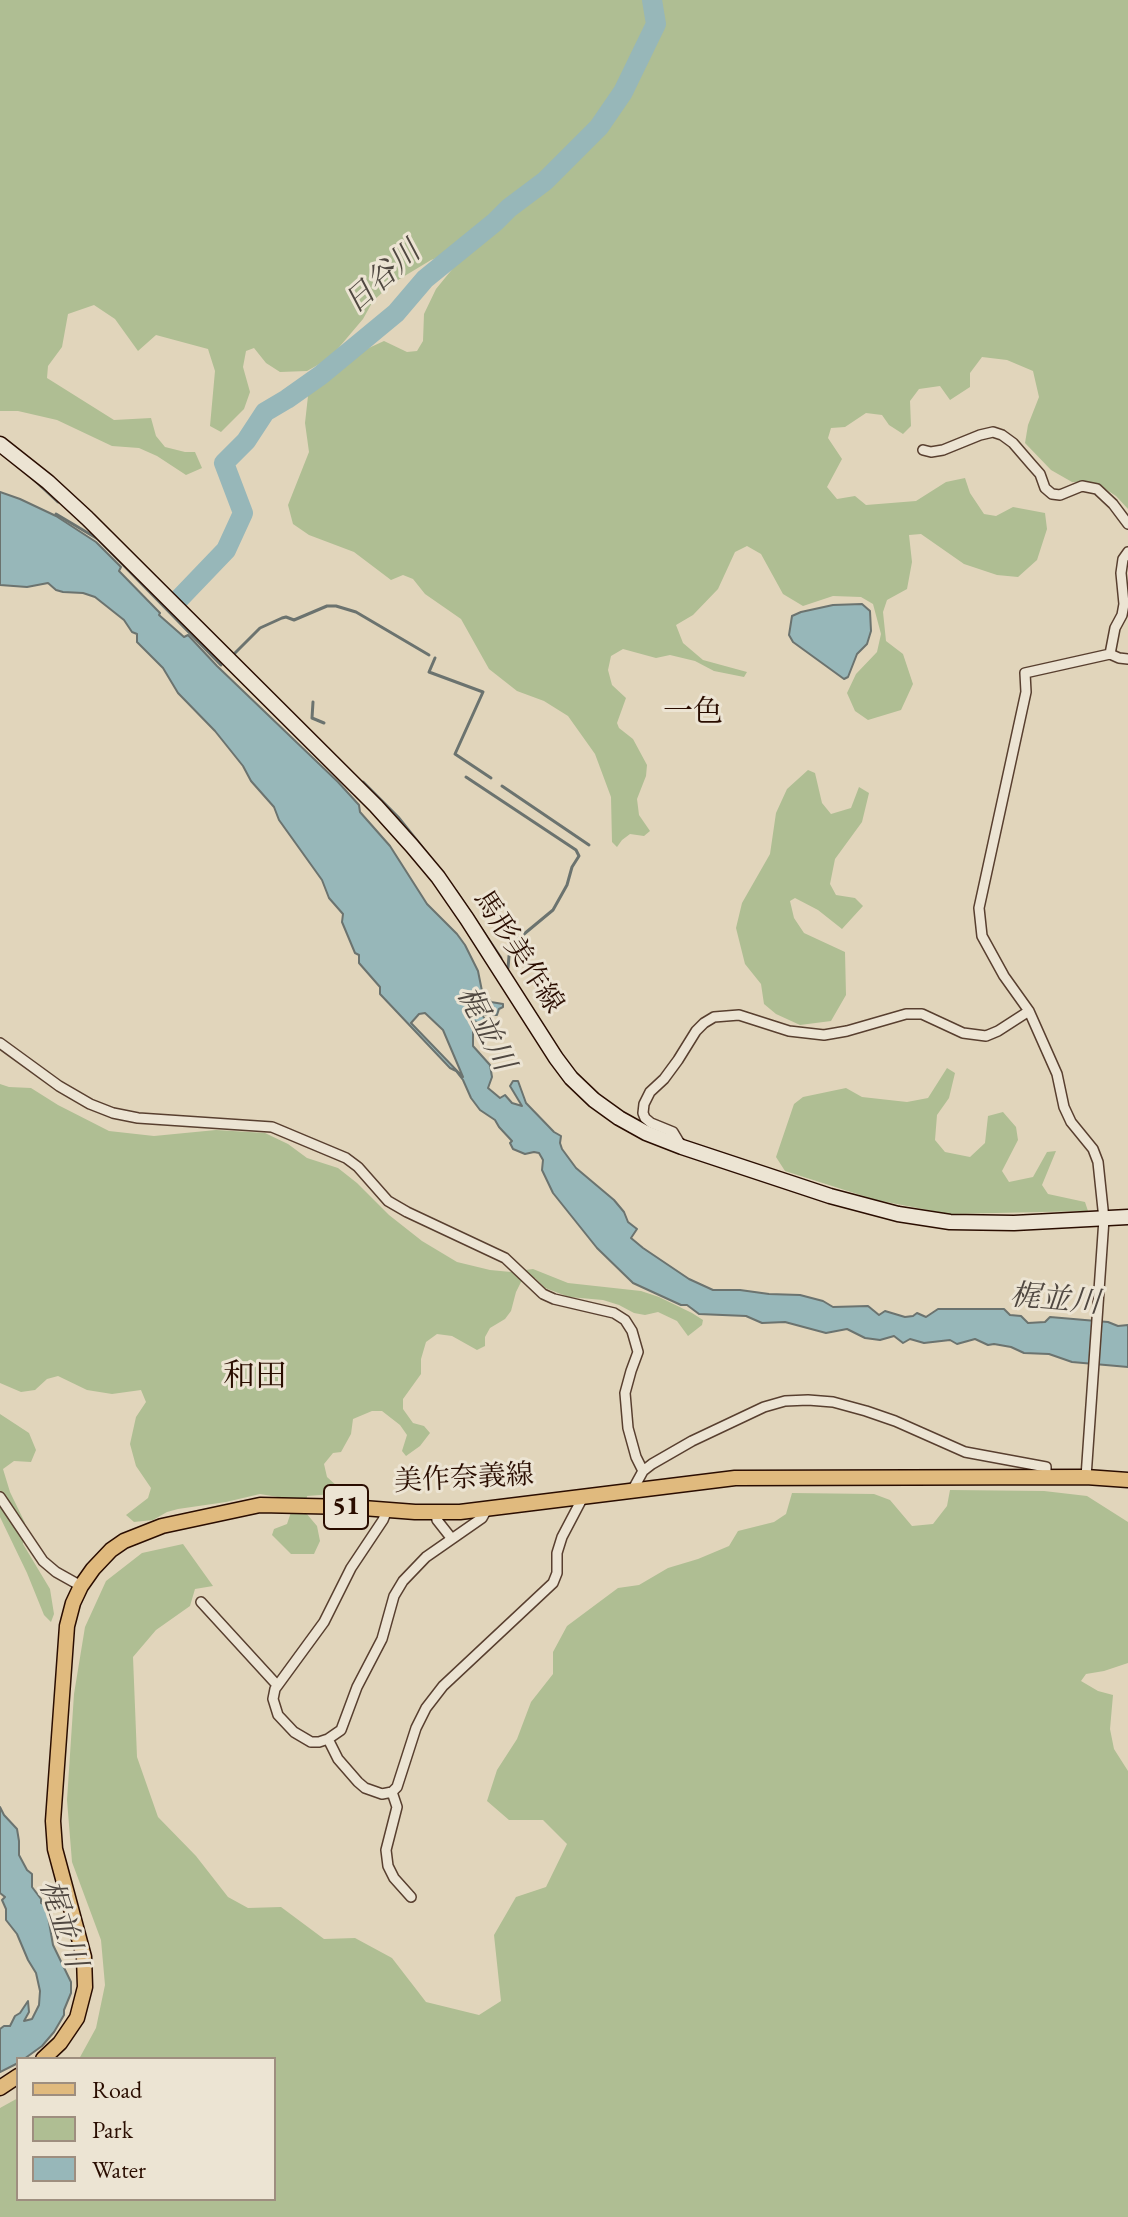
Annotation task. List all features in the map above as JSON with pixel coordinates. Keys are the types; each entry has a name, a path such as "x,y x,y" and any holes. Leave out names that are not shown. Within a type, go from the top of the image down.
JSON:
{"main road":[{"name":"馬形美作線","path":"0,444 87,518 376,806 438,877 571,1078 619,1118 682,1147 830,1196 898,1214 950,1222 1014,1223 1128,1217"},
{"name":"美作奈義線","path":"45,2057 60,2043 77,2018 85,1987 84,1957 55,1849 53,1821 64,1647 73,1603 81,1586 111,1550 124,1541 162,1526 260,1505 436,1512 487,1509 735,1478 1086,1477 1128,1480"}],"street":[{"path":"923,450 943,450 993,432 1002,435 1040,474 1045,488 1052,494 1060,495 1082,486 1097,489 1128,524"},
{"path":"1110,654 1124,604 1121,573 1123,559 1128,552"},
{"path":"1086,1477 1104,1219 1098,1162 1093,1149 1071,1122 1064,1107 1057,1074 1029,1011 1004,976 982,936 979,908 1026,692 1025,673 1110,654 1128,659"},
{"path":"682,1147 673,1132 645,1118 644,1104 696,1031 714,1017 739,1015 789,1031 824,1035 906,1014 922,1014 963,1033 986,1036 1029,1011"},
{"path":"0,1043 59,1086 113,1113 138,1118 272,1127 317,1145 358,1167 388,1201 505,1258 543,1294 614,1313 625,1320 638,1352 625,1393 628,1428 643,1471"},
{"path":"632,1491 643,1471 692,1441 764,1407 785,1401 808,1400 833,1402 866,1411 965,1452 1046,1467 1046,1478"},
{"path":"0,1497 43,1561 81,1586"},
{"path":"328,1739 338,1759 365,1788 382,1794 392,1792 397,1787 416,1728 434,1697 455,1673 553,1583 562,1537 583,1497"},
{"path":"387,1510 351,1568 324,1622 277,1685 273,1699 278,1715 286,1725 311,1742 336,1735 346,1722 357,1687 382,1639 398,1587 426,1557 482,1518 487,1509"},
{"path":"436,1512 437,1520 452,1539"},
{"path":"201,1602 277,1685"},
{"path":"392,1792 397,1807 386,1850 388,1866 411,1897"}],"green space":[{"path":"0,0 1128,0 1128,509 1116,496 1096,483 1072,482 1051,470 1025,443 1039,397 1033,371 1007,360 982,357 970,373 970,387 950,400 940,386 919,389 910,401 911,426 903,434 889,425 882,415 866,413 845,427 831,428 828,438 842,459 827,487 837,499 855,496 866,505 916,501 946,482 965,478 970,493 984,514 996,516 1013,507 1045,513 1047,529 1037,560 1018,577 997,575 964,564 921,534 909,535 912,562 907,589 887,600 883,612 886,641 903,654 913,684 901,710 868,720 855,711 847,693 856,674 877,652 881,634 873,604 861,597 833,596 803,606 783,594 761,554 747,546 735,552 718,589 693,615 676,625 683,643 703,660 747,672 744,677 714,671 695,661 670,655 656,658 623,649 611,656 608,670 612,685 626,698 617,723 633,739 647,765 637,799 639,815 650,831 644,836 630,834 617,847 612,842 611,797 595,754 568,716 544,701 517,691 489,669 461,619 425,594 413,579 403,575 391,580 354,552 309,535 293,524 288,505 309,452 305,423 308,396 316,385 360,352 384,341 407,352 417,351 423,341 424,314 436,289 454,267 451,253 431,260 393,283 373,301 363,319 330,358 307,371 280,372 266,363 254,348 246,351 243,367 250,392 244,409 221,432 210,426 215,371 208,349 156,335 138,351 115,319 94,305 68,314 62,347 48,366 47,378 114,420 151,418 156,436 165,447 195,452 202,468 186,475 139,448 112,446 57,420 18,411 0,411"},
{"path":"808,770 815,773 822,803 831,814 851,808 859,787 869,793 862,822 835,859 830,884 836,895 855,898 863,906 842,929 818,910 795,898 790,901 794,918 804,933 845,952 846,995 831,1021 800,1025 776,1014 764,1004 761,984 745,964 736,928 742,903 770,854 776,813 787,789"},
{"path":"947,1068 955,1073 949,1098 937,1115 935,1140 945,1152 970,1157 985,1143 988,1116 1003,1112 1016,1127 1018,1140 1002,1171 1009,1182 1033,1177 1047,1152 1056,1151 1042,1185 1048,1194 1085,1202 1088,1211 949,1214 876,1200 785,1171 776,1157 794,1104 803,1097 846,1088 862,1097 907,1102 928,1098"},
{"path":"0,1084 31,1088 109,1131 154,1136 216,1130 265,1133 307,1158 338,1168 389,1215 422,1241 457,1262 511,1272 533,1269 568,1283 641,1291 692,1313 703,1320 702,1325 688,1336 677,1321 658,1312 645,1315 603,1300 569,1297 545,1288 535,1278 521,1282 511,1311 505,1319 490,1328 485,1337 485,1346 477,1350 452,1336 437,1334 426,1342 421,1374 403,1399 403,1409 413,1423 424,1426 430,1433 420,1446 406,1456 402,1451 407,1435 382,1411 372,1411 353,1419 351,1434 341,1452 333,1453 324,1464 327,1477 338,1487 333,1494 307,1496 306,1513 317,1526 320,1541 314,1554 291,1554 272,1535 274,1529 287,1524 291,1512 278,1497 260,1494 178,1509 153,1520 134,1522 126,1515 148,1498 151,1488 136,1466 130,1444 136,1417 146,1402 141,1390 112,1394 87,1390 58,1376 47,1379 35,1390 21,1392 0,1383"},
{"path":"0,1414 29,1433 36,1450 31,1462 14,1461 3,1469 25,1523 23,1544 50,1589 54,1614 51,1622 44,1615 0,1517"},
{"path":"950,1490 1044,1491 1087,1496 1128,1522 1128,1663 1086,1674 1081,1681 1113,1695 1110,1729 1114,1749 1128,1771 1128,2217 0,2217 0,2108 16,2099 16,2201 276,2201 276,2057 80,2057 96,2028 105,1985 101,1940 72,1862 67,1800 74,1694 85,1627 106,1581 142,1553 183,1544 213,1586 195,1589 190,1606 156,1630 133,1657 137,1757 158,1817 196,1856 228,1897 248,1908 281,1907 324,1939 355,1938 392,1958 426,2002 479,2015 501,2001 494,1935 516,1897 546,1887 567,1844 543,1820 509,1820 487,1801 497,1770 517,1739 531,1702 553,1674 553,1652 567,1626 618,1588 639,1585 668,1568 729,1546 738,1531 774,1522 786,1514 792,1493 874,1494 890,1500 912,1526 933,1524 947,1506"}],"water":[{"path":"0,492 56,516 96,542 121,567 119,571 159,615 184,637 188,635 338,782 390,846 427,904 465,945 478,971 482,991 491,1002 503,1004 497,1015 482,1015 484,1024 473,1021 470,1024 473,1046 490,1065 492,1077 488,1088 500,1098 505,1095 512,1103 522,1106 510,1086 513,1081 518,1081 526,1103 561,1136 562,1149 576,1168 624,1212 628,1222 637,1229 631,1238 643,1248 689,1279 713,1290 800,1295 833,1307 868,1306 879,1315 885,1311 905,1317 917,1313 926,1317 938,1309 1004,1309 1010,1315 1021,1316 1028,1323 1045,1322 1050,1317 1128,1325 1128,1367 1072,1362 1049,1354 1024,1353 1011,1347 988,1345 975,1339 957,1344 950,1340 924,1343 910,1339 903,1343 894,1336 880,1340 865,1338 847,1329 826,1333 785,1322 762,1323 746,1316 699,1314 687,1305 633,1283 597,1248 553,1193 542,1170 543,1160 539,1153 525,1154 513,1149 512,1141 495,1120 480,1110 456,1071 380,994 380,987 359,963 359,955 355,953 342,922 343,914 329,898 322,880 279,820 274,807 215,731 178,693 163,668 137,642 137,634 95,597 56,590 48,583 27,587 0,585","holes":["425,1013 443,1030 463,1077 411,1023 419,1014"]},
{"path":"862,604 870,611 871,631 867,644 857,654 848,677 844,679 793,642 789,635 792,616 801,612 833,605"},
{"path":"0,1807 17,1829 19,1855 32,1874 32,1887 41,1903 46,1905 53,1945 71,1982 71,1993 64,2015 42,2046 27,2057 16,2057 16,2064 0,2072 0,2029 10,2026 28,2001 29,2012 24,2021 32,2019 39,2005 40,1991 36,1973 17,1934 6,1920 2,1900 5,1897 0,1893"}],"waterway":[{"name":"日谷川","path":"180,598 226,550 243,513 224,463 246,441 265,412 321,375 396,313 425,279 545,181 599,127 623,92 656,24 652,0"},
{"path":"31,477 58,502"},
{"path":"56,514 98,539 221,665"},
{"path":"233,655 260,628 286,617 294,620 327,606 356,612 429,655"},
{"path":"435,658 429,672 483,692 455,754 491,778"},
{"path":"313,702 312,718 324,723"},
{"path":"466,777 576,850 579,856 553,910 518,939 509,956 508,968"},
{"path":"363,782 398,817 430,857"},
{"path":"502,786 589,845"},
{"path":"456,891 501,958"}],"district":[{"name":"一色","path":"693,713"},
{"name":"和田","path":"255,1377"}],"water label":[{"name":"梶並川","path":"485,1029"},
{"name":"梶並川","path":"1055,1300"},
{"name":"梶並川","path":"62,1924"}]}
